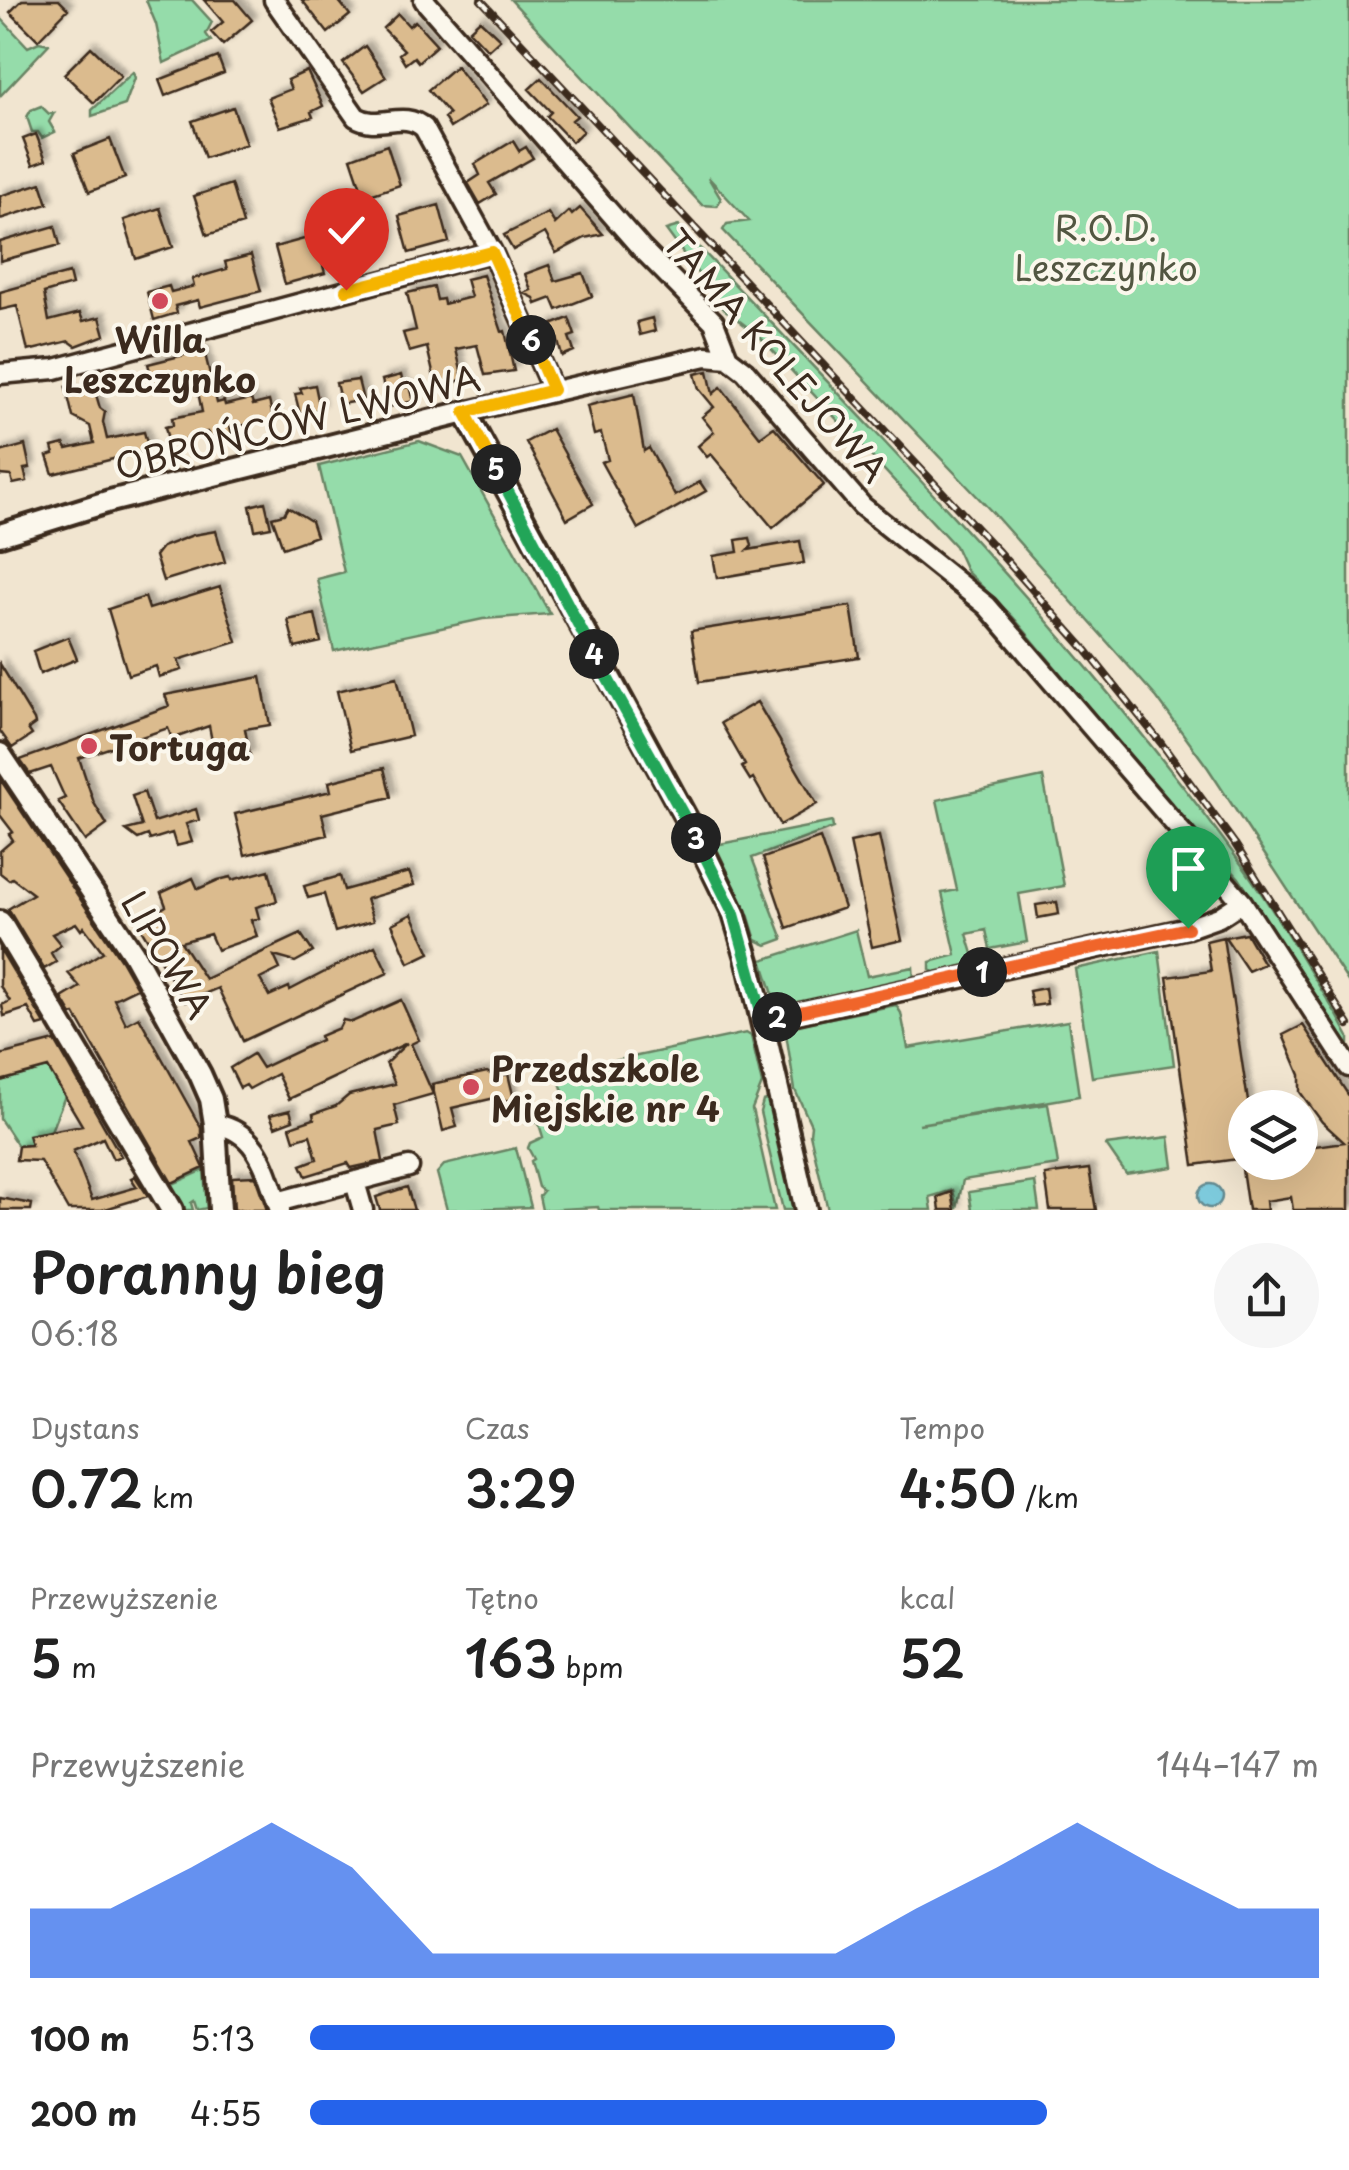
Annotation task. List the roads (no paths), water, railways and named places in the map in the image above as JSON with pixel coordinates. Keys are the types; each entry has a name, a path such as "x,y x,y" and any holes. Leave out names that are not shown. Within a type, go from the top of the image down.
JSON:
{"street":[{"path":"274,0 356,117 370,123 406,118 424,128 492,252 553,390"},
{"name":"TAMA KOLEJOWA","path":"424,0 641,248 714,322 728,358 745,371 862,506 987,606 1242,902 1349,1067"},
{"path":"0,374 55,368 492,252"},
{"name":"OBROŃCÓW LWOWA","path":"0,535 110,502 553,390 706,356 728,358"},
{"path":"465,412 734,914 764,1022 806,1210"},
{"name":"LIPOWA","path":"0,754 133,953 200,1074 211,1099 215,1124 220,1210"},
{"path":"764,1022 1188,928 1219,917 1242,902"},
{"path":"0,922 172,1210"},
{"path":"215,1124 238,1130 256,1147 279,1206 409,1168"},
{"path":"355,1182 363,1210"}],"water":[{"path":"1210,1184 1219,1187 1219,1205 1210,1208 1201,1205 1198,1196 1201,1187"}],"railway":[{"path":"481,0 1086,650 1235,844 1349,1025"}],"place":[{"name":"Willa Leszczynko","path":"160,301"},
{"name":"Tortuga","path":"89,746"},
{"name":"Przedszkole Miejskie nr 4","path":"471,1087"}],"park label":[{"name":"R.O.D. Leszczynko","path":"1106,246"}]}
